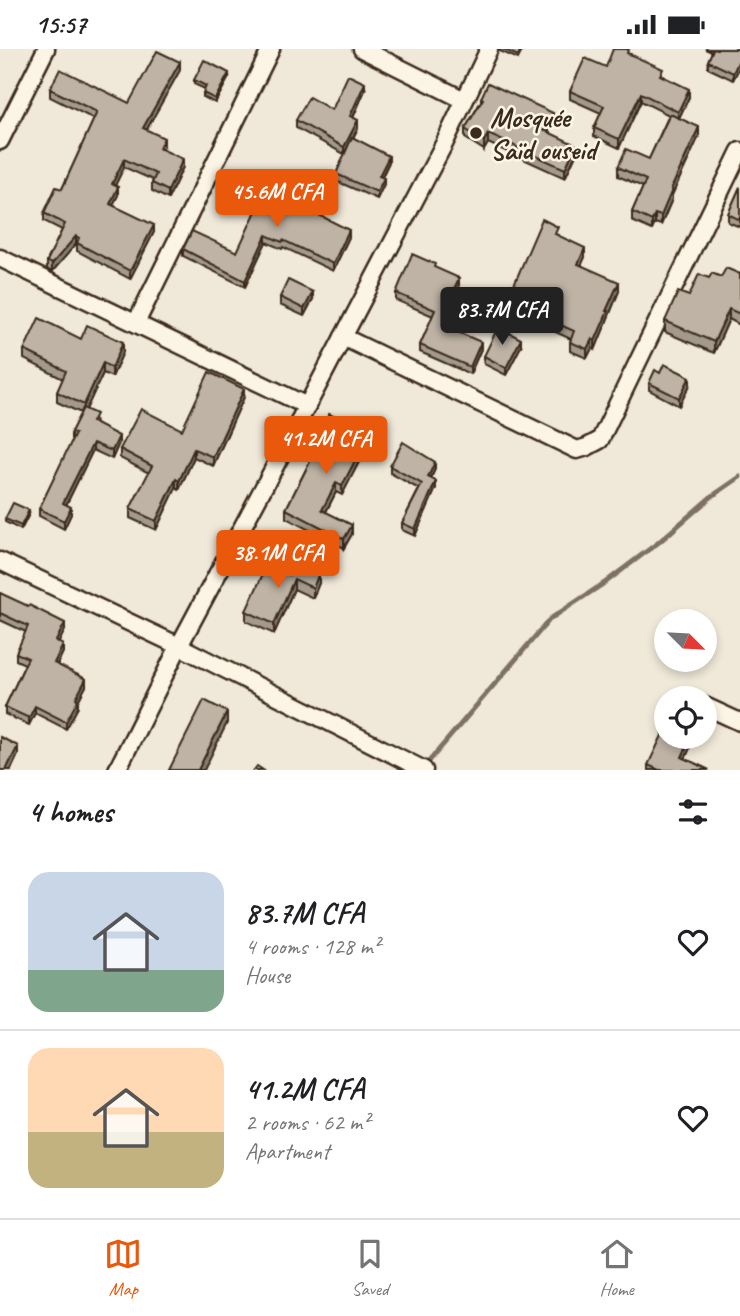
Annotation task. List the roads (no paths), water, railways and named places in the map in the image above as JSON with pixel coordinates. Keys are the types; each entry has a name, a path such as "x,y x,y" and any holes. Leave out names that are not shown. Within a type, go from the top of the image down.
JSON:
{"street":[{"path":"0,141 46,49"},
{"path":"136,323 271,49"},
{"path":"362,49 464,100"},
{"path":"117,770 179,646 444,144 489,49"},
{"path":"343,337 577,450 587,447 600,440 740,151"},
{"path":"0,258 307,406"},
{"path":"0,561 179,646 424,770"},
{"path":"717,711 740,722"}],"waterway":[{"path":"425,766 550,619 606,582 659,542 711,497 740,477"}],"place":[{"name":"Mosquée Saïd ouseid","path":"476,133"}]}
